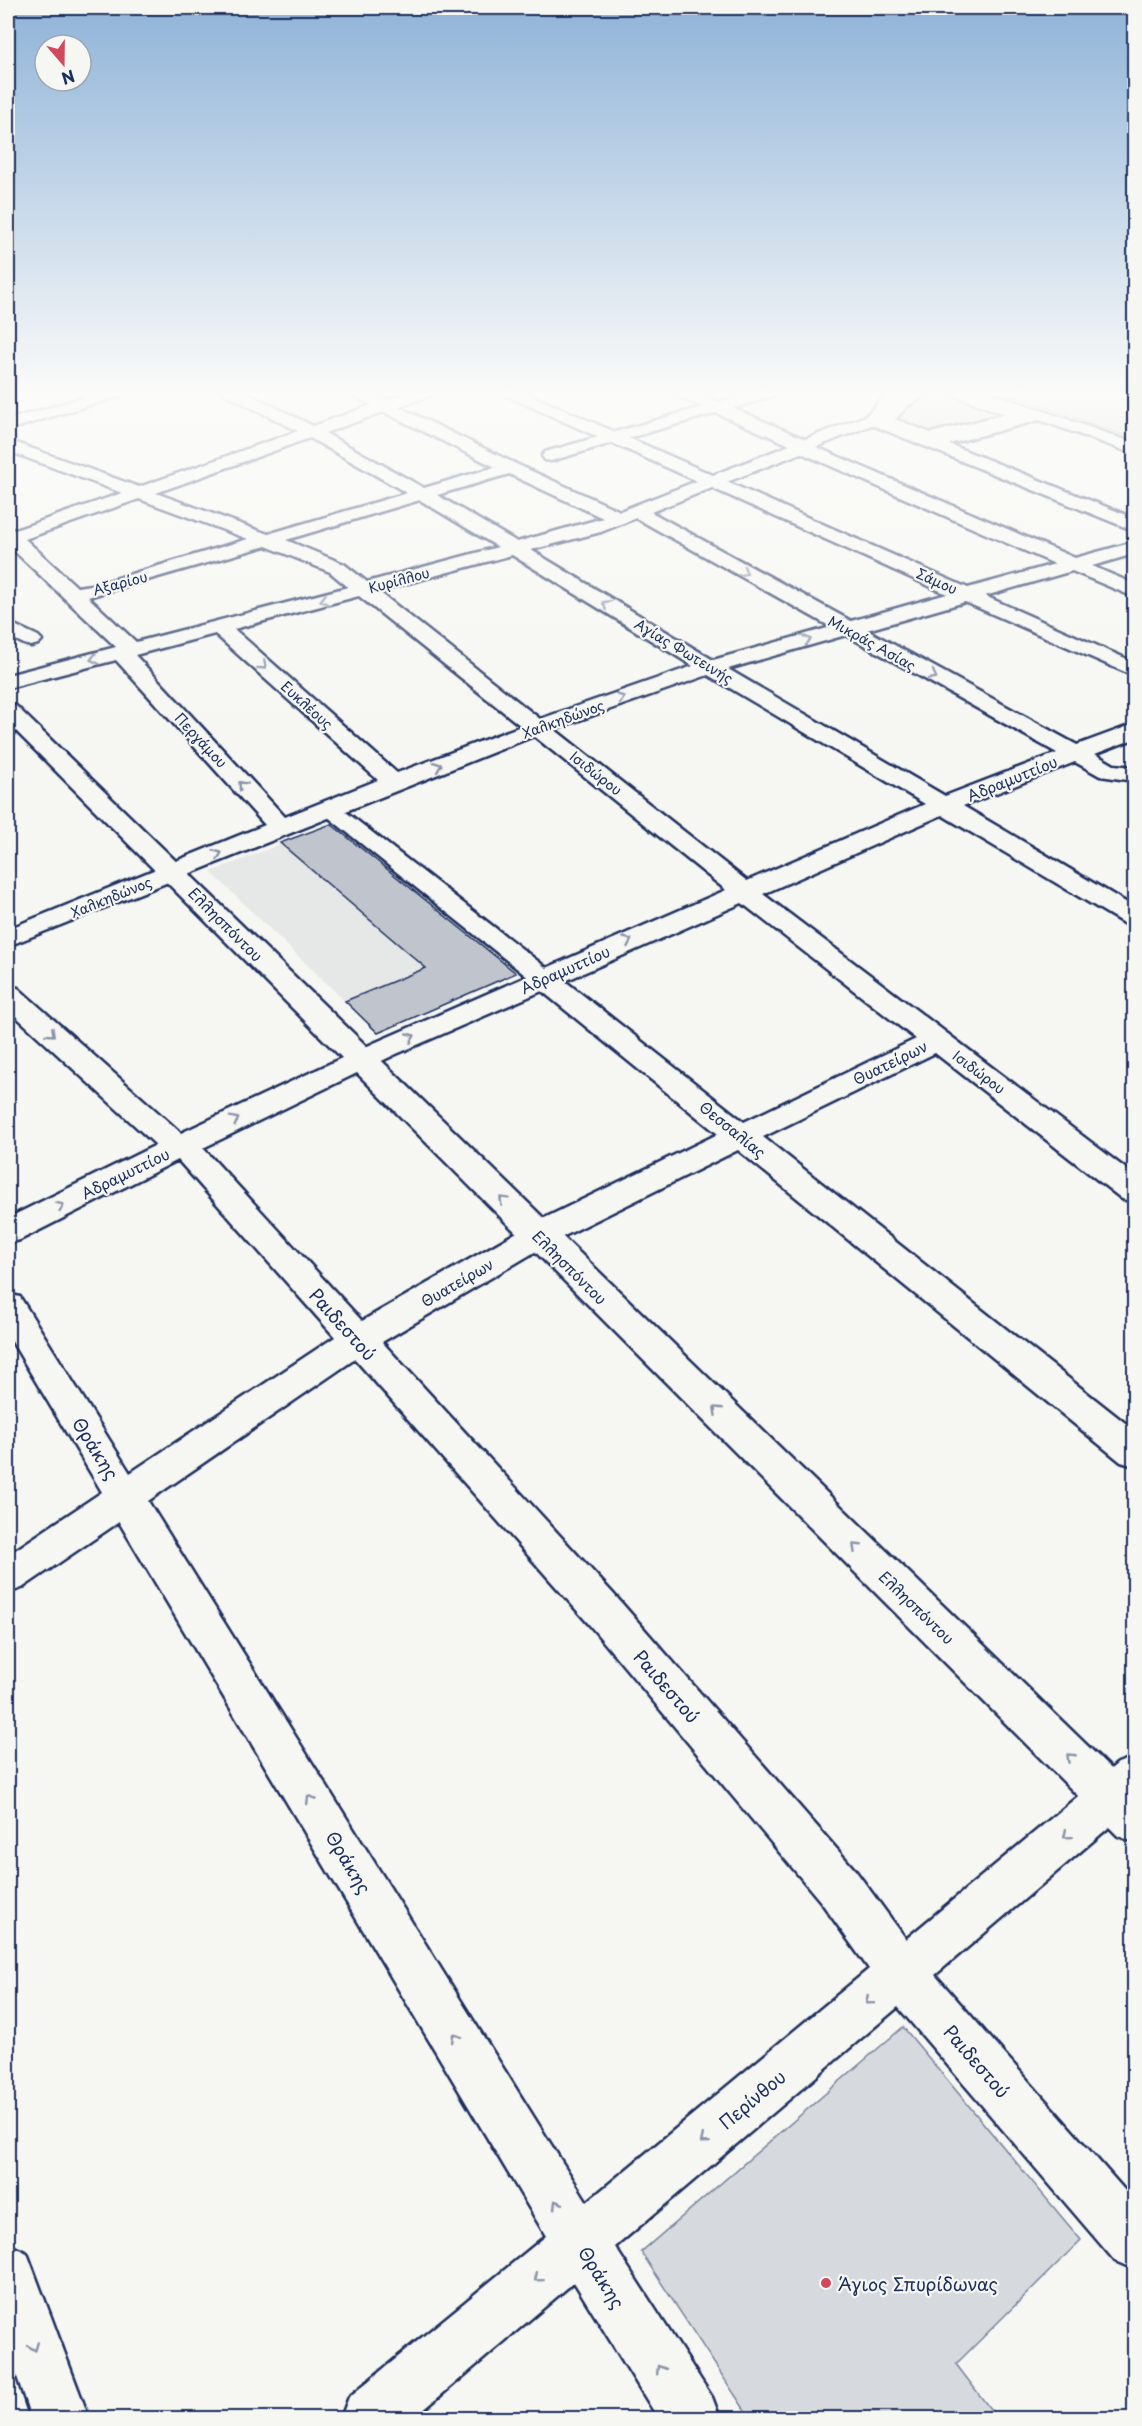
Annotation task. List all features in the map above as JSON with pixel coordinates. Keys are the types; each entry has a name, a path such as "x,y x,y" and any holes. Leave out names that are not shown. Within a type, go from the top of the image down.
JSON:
{"street":[{"path":"9,537 104,504"},
{"name":"Ισιδώρου","path":"172,504 325,562 364,589 743,891 1134,1191"},
{"name":"Αξαρίου","path":"74,594 112,586 381,504"},
{"name":"Αγίας Φωτεινής","path":"442,504 710,667 1134,918"},
{"name":"Μικράς Ασίας","path":"600,504 629,516 846,629 1108,771 1134,774"},
{"name":"Κυρίλλου","path":"8,682 515,549 629,516 658,504"},
{"name":"Σάμου","path":"763,504 1134,670"},
{"path":"936,504 1134,591"},
{"path":"1085,504 1134,524"},
{"name":"Περγάμου","path":"9,537 74,594 282,828"},
{"name":"Χαλκηδώνος","path":"8,938 395,783 538,728 710,667 1134,548"},
{"name":"Ευκλέους","path":"219,627 395,783"},
{"path":"8,628 31,640"},
{"name":"Ελλησπόντου","path":"8,711 363,1059 538,1235 1127,1799"},
{"name":"Αδραμυττίου","path":"8,1232 180,1146 363,1059 544,978 945,805 1134,731"},
{"name":"Θεσσαλίας","path":"330,809 1134,1450"},
{"name":"Ραιδεστού","path":"8,994 180,1146 603,1611 838,1886 902,1973 1134,2242"},
{"name":"Θυατείρων","path":"8,1576 357,1340 538,1235 937,1040"},
{"name":"Θράκης","path":"8,1306 581,2243 691,2418"},
{"name":"Περίνθου","path":"369,2418 902,1973 1127,1799"},
{"path":"8,2272 60,2418"}],"shaded area":[{"path":"331,824 516,973 378,1033 211,872"},
{"path":"903,2027 1081,2240 956,2364 997,2418 750,2418 641,2252"}],"building":[{"path":"331,824 516,973 378,1033 345,1001 426,968 280,843"}],"place":[{"name":"Άγιος Σπυρίδωνας","path":"826,2283"}]}
